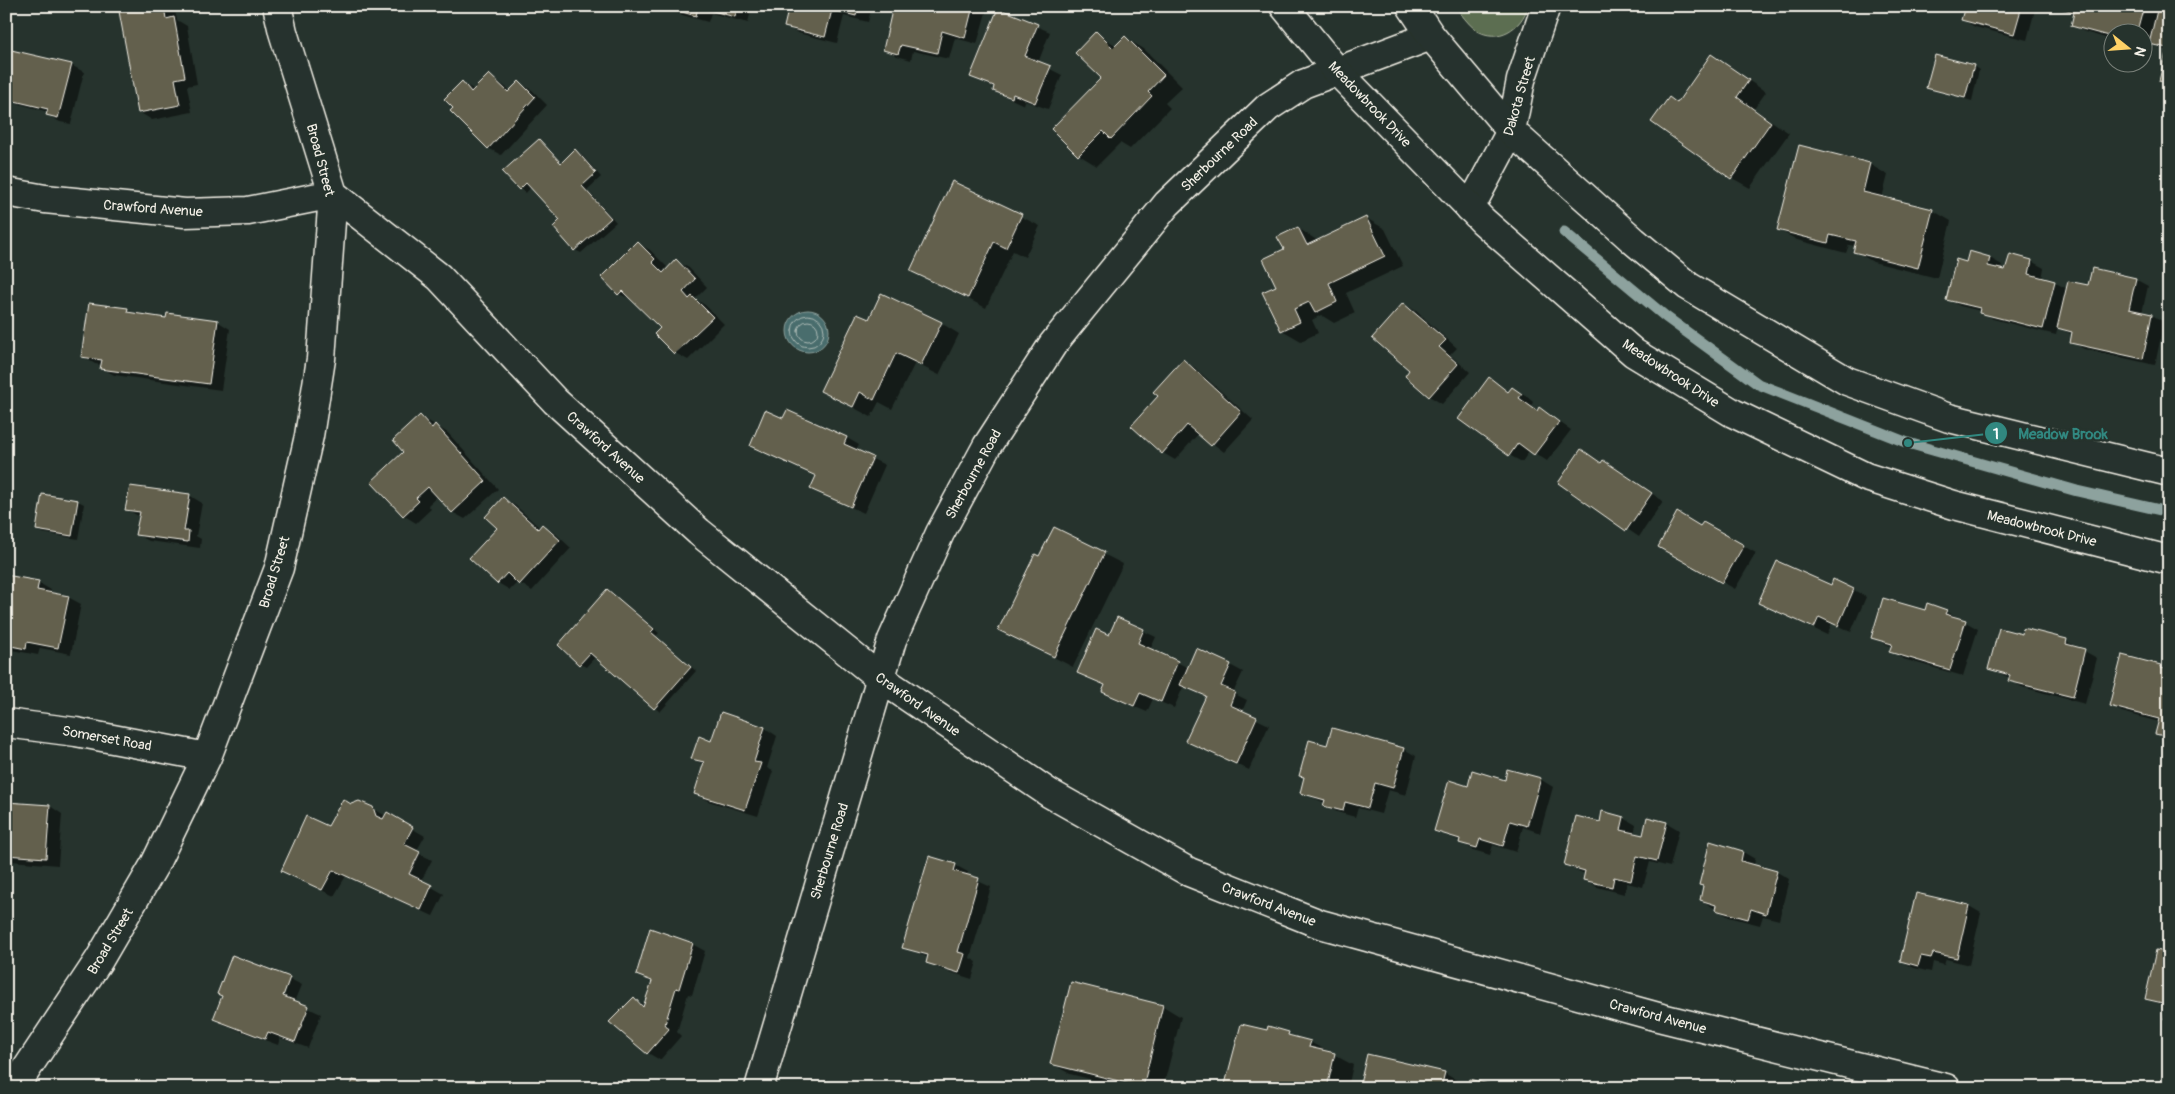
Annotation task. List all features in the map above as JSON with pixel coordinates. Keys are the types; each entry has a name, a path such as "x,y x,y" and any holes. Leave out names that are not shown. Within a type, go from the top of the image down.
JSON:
{"street":[{"name":"Broad Street","path":"14,1088 99,960 155,864 207,757 279,568 309,436 324,323 333,194 283,32 277,6"},
{"name":"Meadowbrook Drive","path":"1284,6 1337,71 1470,208 1634,353 1734,413 1866,476 1954,505 2169,560"},
{"name":"Dakota Street","path":"1470,208 1511,130 1521,80 1546,6"},
{"path":"1407,7 1511,130 1634,241 1688,286 1846,381 1950,418 2169,472"},
{"name":"Sherbourne Road","path":"759,1088 892,640 940,533 987,446 1053,344 1167,204 1268,107 1303,84 1431,36"},
{"name":"Crawford Avenue","path":"6,192 45,199 185,213 248,211 333,194 439,277 555,401 699,532 880,678 1049,793 1189,872 1320,924 1658,1017 1946,1088"},
{"name":"Somerset Road","path":"6,723 76,732 207,757"}],"green space":[{"path":"1455,6 1528,6 1525,14 1515,27 1508,32 1493,35 1484,34 1476,30 1467,22"}],"water":[{"path":"812,310 820,313 826,319 829,331 826,343 820,349 804,352 796,349 790,343 787,327 790,319 796,313"}],"building":[{"path":"118,6 164,6 166,19 174,17 185,77 175,79 180,105 138,113"},
{"path":"668,6 738,6 735,17 698,7 696,16 668,8"},
{"path":"789,6 858,6 856,16 832,10 825,37 784,27"},
{"path":"893,6 973,6 965,38 942,31 937,53 901,45 898,54 883,50"},
{"path":"1965,6 2022,6 2014,34 1961,20"},
{"path":"2053,6 2144,6 2140,22 2102,22 2102,34 2071,26 2074,12"},
{"path":"2158,6 2169,6 2169,83 2159,81 2167,48 2152,45 2152,31"},
{"path":"998,8 1038,24 1025,56 1051,66 1035,103 1013,94 1012,98 993,91 994,86 970,77"},
{"path":"1096,31 1113,48 1125,36 1164,75 1148,92 1152,96 1111,139 1103,131 1078,156 1051,129 1101,78 1075,53"},
{"path":"7,49 72,64 58,118 46,115 48,109 6,99"},
{"path":"1711,54 1749,80 1737,97 1771,122 1731,179 1651,122 1669,97 1677,103"},
{"path":"1935,55 1974,65 1965,98 1926,88"},
{"path":"489,74 508,92 519,81 535,97 488,149 450,111 453,108 444,99 462,81 471,92"},
{"path":"539,139 561,163 575,149 596,173 582,186 611,218 574,251 553,227 560,220 526,183 519,190 502,172"},
{"path":"1799,145 1870,163 1863,192 1933,209 1918,268 1853,252 1856,241 1830,235 1828,243 1777,230"},
{"path":"952,181 1022,214 1006,248 994,242 968,298 910,271"},
{"path":"1366,217 1385,256 1329,283 1337,302 1315,313 1309,302 1294,309 1300,322 1281,331 1262,292 1276,286 1263,259 1284,249 1277,237 1298,227 1307,245"},
{"path":"637,241 655,259 652,262 663,273 676,259 695,279 683,292 689,299 692,296 713,317 674,354 654,334 660,328 622,291 618,295 601,277"},
{"path":"1969,251 1990,257 1988,266 2005,270 2010,254 2032,260 2029,274 2055,281 2043,329 1979,313 1980,308 1946,300 1956,259 1966,262"},
{"path":"2092,268 2136,278 2129,309 2152,314 2143,359 2070,343 2072,332 2057,328 2068,281 2088,285"},
{"path":"881,293 942,322 921,365 896,353 874,400 860,392 853,407 820,391 857,314 869,319"},
{"path":"89,303 128,308 127,312 166,318 167,313 218,320 209,384 100,369 102,360 81,357"},
{"path":"1403,303 1446,340 1439,347 1458,364 1429,397 1405,376 1409,370 1372,338"},
{"path":"1183,359 1241,412 1211,446 1187,425 1162,454 1131,426 1158,396 1153,392"},
{"path":"1489,377 1508,392 1512,387 1522,394 1519,398 1537,411 1539,407 1559,422 1534,455 1518,443 1509,456 1458,419"},
{"path":"765,410 783,418 787,410 847,437 844,444 873,457 851,507 810,489 816,476 750,446"},
{"path":"420,415 432,428 435,424 486,481 452,513 428,487 416,498 419,501 403,516 371,482 403,452 393,440"},
{"path":"1581,449 1601,463 1603,460 1652,493 1626,531 1558,483"},
{"path":"130,486 190,494 184,531 189,531 188,542 135,535 140,512 125,510"},
{"path":"42,494 78,500 72,536 36,530"},
{"path":"503,497 538,529 542,524 560,540 519,585 507,573 497,584 469,558 497,528 485,517"},
{"path":"1677,512 1700,526 1703,522 1744,545 1722,583 1658,547"},
{"path":"1054,527 1105,552 1054,657 998,630 1035,554 1039,556"},
{"path":"1777,561 1831,585 1833,579 1854,589 1838,626 1819,617 1814,628 1758,603"},
{"path":"6,575 39,581 37,590 69,596 58,648 27,642 26,649 6,645"},
{"path":"607,589 654,629 651,632 691,667 654,709 590,653 579,665 558,645"},
{"path":"1883,598 1925,610 1927,603 1947,610 1945,614 1966,620 1950,670 1889,652 1892,644 1871,638"},
{"path":"1117,617 1144,629 1138,643 1178,661 1161,702 1140,693 1134,706 1102,692 1105,685 1077,673 1096,629 1109,635"},
{"path":"1999,628 2022,634 2023,628 2067,639 2066,644 2085,649 2073,697 2008,681 2010,675 1988,669"},
{"path":"1196,648 1231,664 1221,686 1235,692 1230,705 1257,717 1236,764 1185,741 1206,696 1180,685"},
{"path":"2122,655 2161,665 2161,668 2169,670 2169,737 2155,734 2159,719 2109,706"},
{"path":"721,712 765,727 754,762 761,763 745,810 694,794 704,762 691,759 699,736 711,741"},
{"path":"1332,728 1404,748 1393,788 1375,783 1368,808 1345,802 1343,811 1323,806 1325,800 1300,793 1304,777 1299,776 1309,740 1327,745"},
{"path":"1507,769 1541,778 1527,826 1510,821 1503,846 1480,839 1477,848 1459,843 1460,839 1434,831 1449,780 1468,786 1472,770 1505,780"},
{"path":"343,799 351,804 359,801 373,807 376,816 383,819 387,812 413,827 404,844 420,852 409,874 432,885 421,910 333,870 322,890 281,871 306,816 328,826"},
{"path":"6,802 50,805 46,858 6,855"},
{"path":"1602,811 1624,817 1621,830 1643,835 1647,817 1667,822 1657,861 1637,856 1631,881 1614,877 1612,887 1583,880 1585,871 1564,865 1576,816 1600,822"},
{"path":"1710,841 1743,851 1741,861 1777,871 1766,914 1751,909 1748,919 1715,910 1716,905 1700,900 1703,886 1699,885"},
{"path":"929,856 956,864 954,871 979,878 958,952 965,954 959,973 926,963 928,955 902,948"},
{"path":"1916,893 1969,905 1957,958 1933,953 1931,958 1921,956 1918,966 1900,961"},
{"path":"650,928 693,943 679,989 676,988 665,1024 669,1029 647,1054 609,1022 634,997 643,1007 652,981 636,975"},
{"path":"2156,950 2169,953 2169,1021 2164,1020 2167,1004 2145,999"},
{"path":"232,955 290,977 283,996 309,1006 295,1042 268,1032 265,1039 213,1019 222,996 217,994"},
{"path":"1071,982 1163,1005 1143,1087 1050,1064"},
{"path":"1241,1024 1267,1030 1268,1026 1289,1032 1288,1035 1311,1041 1309,1047 1335,1053 1327,1088 1224,1088"},
{"path":"1367,1054 1445,1072 1441,1088 1359,1088"},
{"path":"1469,1079 1504,1088 1466,1088"},
{"path":"353,1080 376,1088 350,1088"}],"waterway":[{"path":"1564,232 1666,317 1758,384 1908,443 2077,491 2169,512"}],"place":[{"name":"Meadow Brook","path":"1908,443"}]}
